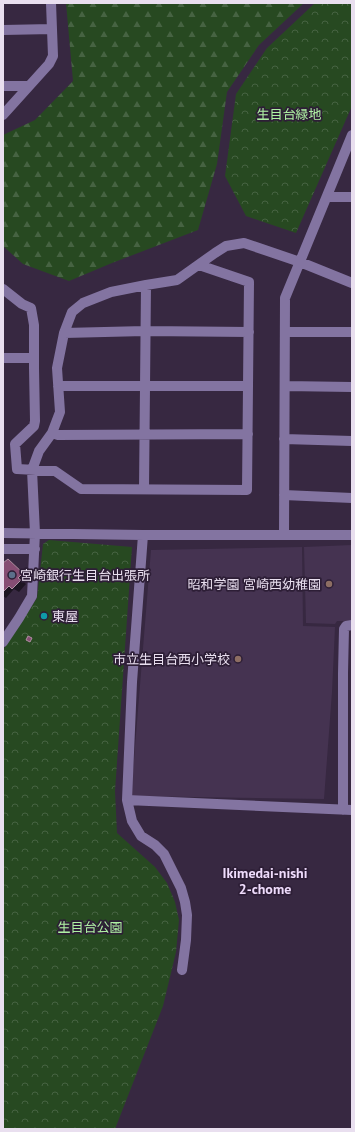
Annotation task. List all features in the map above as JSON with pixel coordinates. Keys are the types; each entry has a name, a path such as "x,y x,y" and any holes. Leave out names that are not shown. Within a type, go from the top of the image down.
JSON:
{"street":[{"path":"3,115 49,64 53,56 51,3"},
{"path":"3,30 52,29"},
{"path":"3,86 29,86"},
{"path":"284,535 285,298 351,140"},
{"path":"327,196 352,197"},
{"path":"3,642 32,596 35,533 32,470 39,451 52,433 60,412 58,368 64,333 72,312 83,303 111,292 146,284 177,280 226,246 244,243 300,262 352,283"},
{"path":"3,290 22,304 31,308 34,325 36,421 34,426 15,444 17,469 54,471 81,489 247,490 249,282 199,265"},
{"path":"144,489 146,284"},
{"path":"64,333 145,331 249,332"},
{"path":"285,332 352,332"},
{"path":"3,358 34,358"},
{"path":"58,386 248,386"},
{"path":"285,386 352,387"},
{"path":"52,433 58,435 248,434"},
{"path":"284,439 352,441"},
{"path":"284,495 352,498"},
{"path":"3,533 352,535"},
{"path":"143,535 132,682 127,800 132,821 141,836 155,845 164,854 181,888 187,915 186,940 182,970"},
{"path":"3,549 35,549"},
{"path":"127,800 348,810 343,673 344,629 346,626 352,625"}],"shaded area":[{"name":"昭和学園 宮崎西幼稚園","path":"352,545 352,621 337,621 335,624 306,623 304,547"},
{"name":"市立生目台西小学校","path":"302,547 303,626 335,627 324,799 131,796 151,550"}],"green space":[{"path":"66,3 304,3 259,45 227,92 217,164 198,230 69,281 23,264 3,246 3,135 35,120 73,81"},
{"name":"生目台緑地","path":"315,3 352,3 352,106 296,233 246,216 225,176 236,94 267,48"},
{"name":"生目台公園","path":"49,540 132,547 115,791 117,833 155,867 167,883 175,902 179,920 176,952 163,1006 115,1129 3,1129 3,650 37,598 43,544"}],"building":[{"name":"宮崎銀行生目台出張所","path":"8,559 23,573 18,578 21,580 12,589 9,586 3,592 3,563"},
{"name":"東屋","path":"43,613 47,616 45,619 41,617"},
{"name":"東屋","path":"28,636 32,638 30,642 26,640"}],"place":[{"name":"宮崎銀行生目台出張所","path":"12,575"},
{"name":"昭和学園 宮崎西幼稚園","path":"329,584"},
{"name":"東屋","path":"44,616"},
{"name":"市立生目台西小学校","path":"238,659"}],"district":[{"name":"Ikimedai-nishi 2-chome","path":"265,882"}]}
